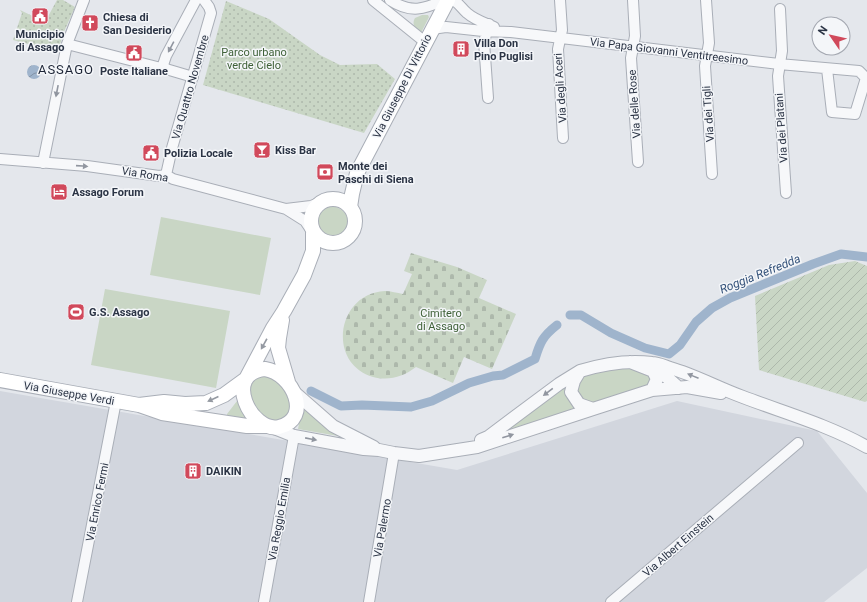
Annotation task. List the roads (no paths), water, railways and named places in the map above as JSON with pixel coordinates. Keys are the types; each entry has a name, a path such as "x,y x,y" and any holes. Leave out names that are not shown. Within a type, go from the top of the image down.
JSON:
{"main road":[{"name":"Via Giuseppe Di Vittorio","path":"350,207 357,173 447,0"},
{"name":"Via Giuseppe Di Vittorio","path":"329,200 357,173"},
{"path":"284,311 278,348 290,388 296,399 296,410 293,418 288,423 283,426 270,427 254,415 244,398 243,390 246,379 273,328 304,275 313,251 313,233 311,226 312,214 317,205 329,200 344,202 350,207 355,217 354,229 348,238 338,243 320,256 304,275"},
{"path":"313,233 318,239 324,242 331,244 338,243"},
{"path":"246,379 253,373 265,369 277,373 290,388"},
{"name":"Via Giuseppe Verdi","path":"139,405 164,402 184,404 206,403 224,394 246,379"},
{"name":"Via Giuseppe Verdi","path":"0,380 139,405 162,413 247,426 270,427"}],"street":[{"path":"43,163 67,44 84,0"},
{"path":"164,68 166,56 196,0"},
{"name":"Via Quattro Novembre","path":"166,175 172,148 211,13 204,0"},
{"path":"373,0 425,42"},
{"path":"390,0 398,5 418,10"},
{"path":"410,29 410,21 412,16 418,10 447,0"},
{"name":"Via Papa Giovanni Ventitreesimo","path":"453,0 459,4 466,13 487,28"},
{"name":"Via degli Aceri","path":"560,0 562,30 558,49 563,138"},
{"name":"Via delle Rose","path":"633,0 635,36 631,58 638,162"},
{"name":"Via dei Tigli","path":"706,0 708,43 705,66 712,174"},
{"name":"Via dei Platani","path":"780,9 782,51 778,76 786,193"},
{"path":"456,28 462,25 466,13"},
{"name":"Via Papa Giovanni Ventitreesimo","path":"432,29 438,27 487,28 560,39 779,64 859,71 866,78 855,114 832,112 827,69"},
{"path":"487,28 484,42 488,98"},
{"path":"67,44 164,68 193,77"},
{"name":"Via Roma","path":"0,159 87,166 159,176 166,175 173,179 286,209 305,221 313,233"},
{"name":"Via Roma","path":"286,209 311,206 329,200"},
{"path":"630,362 662,373 679,388"},
{"path":"444,453 488,437 559,384 580,371 598,366 630,362 653,363 679,371 742,397 840,434 867,447"},
{"path":"580,371 574,381 571,392 579,404 592,409"},
{"path":"652,390 657,379 653,371"},
{"path":"290,388 333,426 379,450"},
{"path":"270,427 294,436 364,450 379,450 419,456 477,447 652,390 687,388 742,397"},
{"name":"Via Enrico Fermi","path":"77,602 116,401"},
{"path":"294,436 296,410"},
{"name":"Via Reggio Emilia","path":"264,602 294,436"},
{"name":"Via Albert Einstein","path":"611,602 798,443"},
{"name":"Via Palermo","path":"369,602 394,453"}],"water":[{"path":"31,65 37,65 41,69 41,75 37,79 31,79 27,75 27,69"}],"waterway":[{"name":"Roggia Refredda","path":"570,315 581,315 611,333 645,348 669,354 680,345 696,322 712,308 730,298 841,254 867,257"},
{"name":"Roggia Refredda","path":"311,391 341,406 362,405 411,407 432,401 469,383 493,376 503,375 535,359 543,340 557,325"}],"place":[{"name":"Municipio di Assago","path":"40,16"},
{"name":"Chiesa di San Desiderio","path":"90,23"},
{"name":"Villa Don Pino Puglisi","path":"461,49"},
{"name":"Poste Italiane","path":"134,53"},
{"name":"Kiss Bar","path":"262,150"},
{"name":"Polizia Locale","path":"151,153"},
{"name":"Monte dei Paschi di Siena","path":"325,172"},
{"name":"Assago Forum","path":"59,192"},
{"name":"G.S. Assago","path":"76,312"},
{"name":"DAIKIN","path":"193,471"}],"district":[{"name":"ASSAGO","path":"66,69"}],"park label":[{"name":"Parco urbano verde Cielo","path":"254,58"},
{"name":"Cimitero di Assago","path":"441,319"}]}
